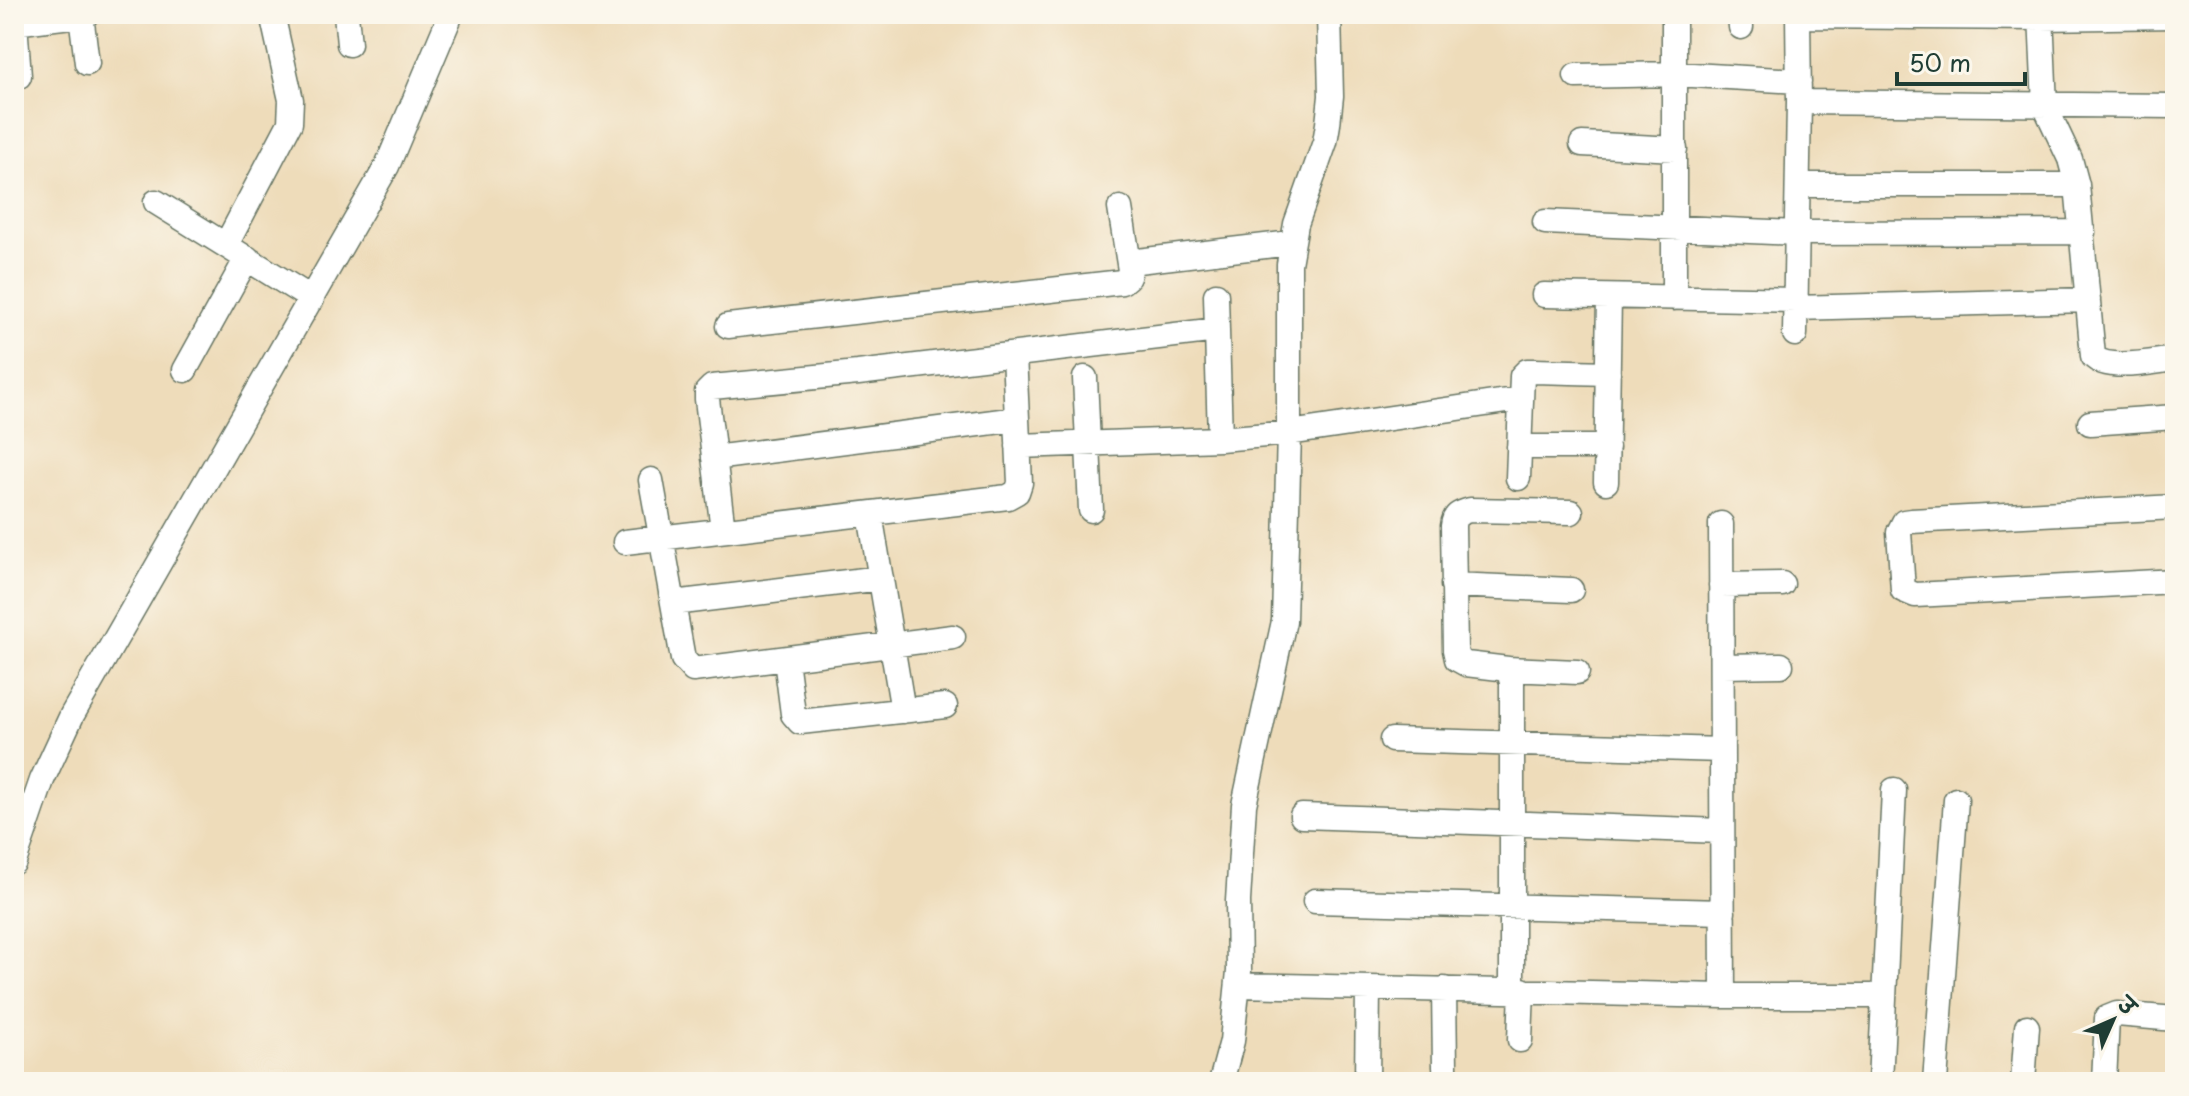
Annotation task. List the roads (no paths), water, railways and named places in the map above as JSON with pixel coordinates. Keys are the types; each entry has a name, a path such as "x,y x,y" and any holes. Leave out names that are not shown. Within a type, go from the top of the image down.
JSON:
{"street":[{"path":"19,76 14,23 84,14 87,63"},
{"path":"185,370 290,123 291,100 272,14"},
{"path":"346,14 349,44"},
{"path":"14,862 42,780 72,715 387,166 451,14"},
{"path":"1221,1082 1232,1041 1238,985 1238,901 1244,805 1284,621 1291,243 1325,142 1328,124 1331,66 1329,14"},
{"path":"1674,14 1674,298"},
{"path":"1795,334 1798,15 2175,16"},
{"path":"2041,16 2045,106 2070,159 2077,185 2091,347 2098,362 2110,365 2175,359"},
{"path":"1576,76 1675,74 1799,91 2045,106 2175,106"},
{"path":"1582,144 1675,149"},
{"path":"1798,185 2077,185"},
{"path":"156,202 312,299"},
{"path":"728,326 1122,282 1128,277 1129,262 1120,208"},
{"path":"1545,222 1797,233 2083,232"},
{"path":"1129,262 1291,243"},
{"path":"1216,295 1220,439"},
{"path":"1544,295 1796,304 2088,300"},
{"path":"1606,482 1609,297"},
{"path":"723,530 707,399 707,392 712,387 858,373 1217,330"},
{"path":"625,542 1008,497 1017,492 1020,483 1014,355"},
{"path":"1518,478 1522,376 1527,371 1608,373"},
{"path":"1085,378 1091,510"},
{"path":"1018,446 1220,439 1289,433 1520,399"},
{"path":"2090,423 2175,417"},
{"path":"714,458 1017,419"},
{"path":"1519,447 1607,447"},
{"path":"651,480 683,659 693,670 953,637"},
{"path":"2175,507 1911,521 1904,522 1899,532 1903,590 1915,595 2175,581"},
{"path":"1571,512 1470,510 1454,518 1455,650 1457,659 1466,664 1577,672"},
{"path":"870,514 903,711"},
{"path":"1721,524 1723,996"},
{"path":"673,603 881,578"},
{"path":"1721,585 1782,584"},
{"path":"1453,585 1571,590"},
{"path":"786,659 793,714 800,722 945,706"},
{"path":"1722,666 1781,665"},
{"path":"1508,669 1512,682 1511,906 1520,1040"},
{"path":"1392,740 1722,750"},
{"path":"1880,1082 1894,790"},
{"path":"1935,1082 1956,800"},
{"path":"1302,816 1722,831"},
{"path":"1315,901 1723,912"},
{"path":"1238,985 1723,996 1884,996"},
{"path":"1367,1082 1368,988"},
{"path":"1444,989 1445,1067"},
{"path":"2104,1082 2107,1018 2117,1014 2175,1019"},
{"path":"2023,1082 2027,1027"}]}
